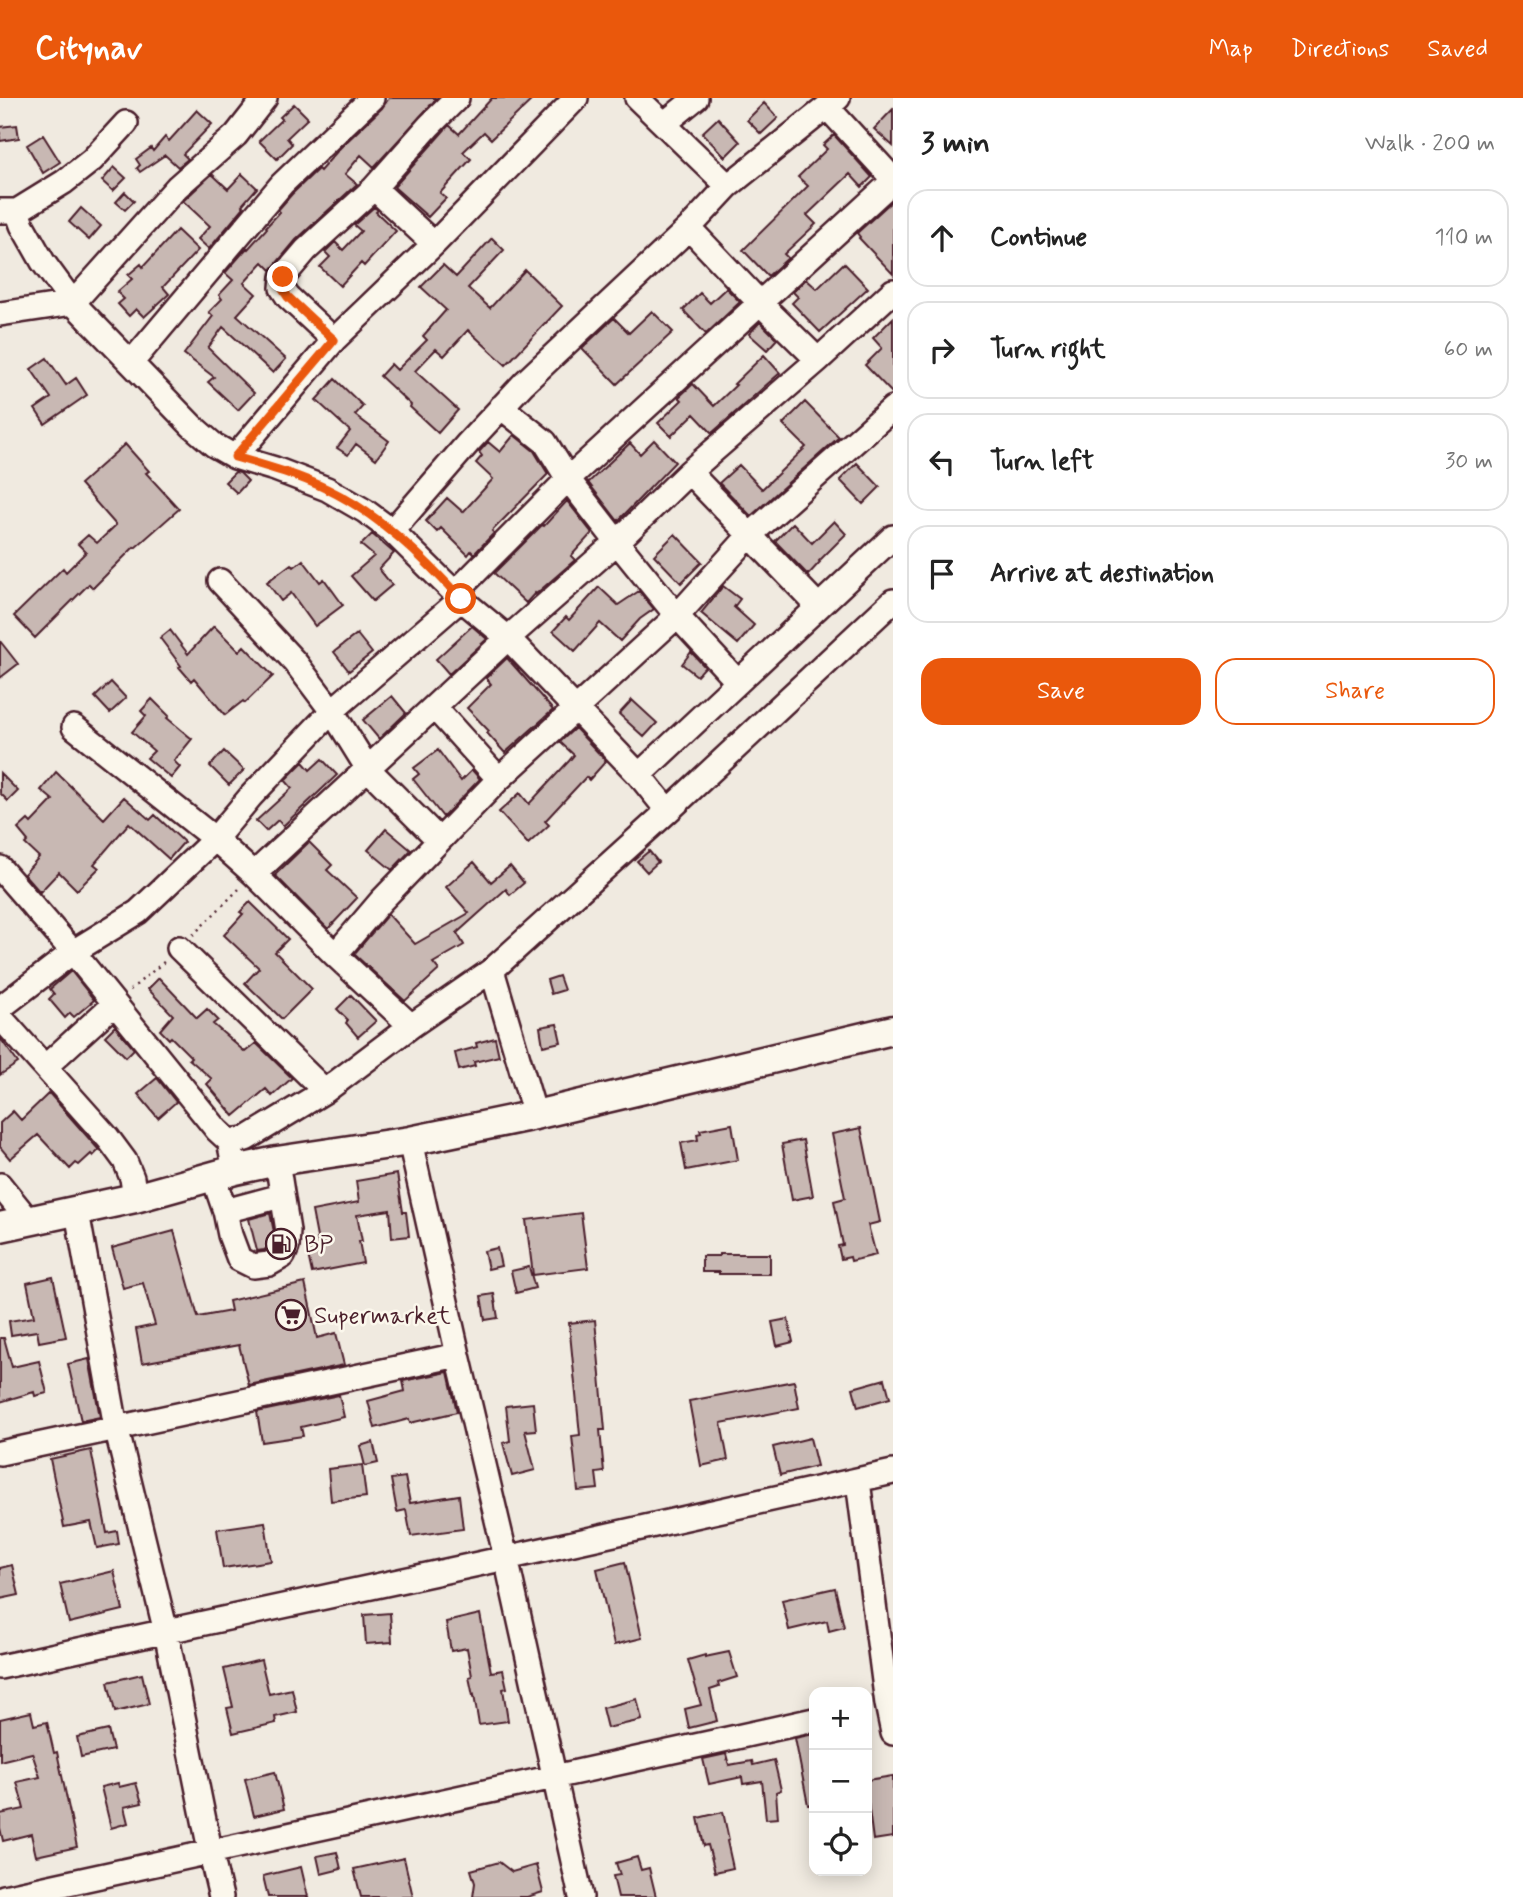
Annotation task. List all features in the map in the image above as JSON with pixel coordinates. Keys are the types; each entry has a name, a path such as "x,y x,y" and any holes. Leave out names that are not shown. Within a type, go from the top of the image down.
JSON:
{"main road":[{"path":"0,1227 77,1212 276,1161 410,1140 535,1115 893,1030"}],"street":[{"path":"0,314 72,303 177,187 236,135 265,98"},
{"path":"131,363 282,184 372,98"},
{"path":"334,340 288,297 282,288 283,277 306,250 374,188 457,98"},
{"path":"235,457 334,340 434,244 576,98"},
{"path":"637,98 728,186"},
{"path":"664,124 696,98"},
{"path":"0,1009 73,952 138,912 215,839 251,796 332,712 458,596 568,480 893,180 832,103 728,186 689,228 583,327 501,407 392,531"},
{"path":"126,122 92,160 64,183 8,211 22,225 43,262 72,303 192,426 214,445 235,457 327,489 365,511 392,531 458,596 508,638 639,775 668,811"},
{"path":"374,188 434,244"},
{"path":"689,228 818,360"},
{"path":"254,874 508,638 617,542 689,472 890,299"},
{"path":"501,407 545,442 568,480 617,542 677,616 737,681"},
{"path":"335,955 381,901 499,779 677,616 750,535 893,408"},
{"path":"689,472 818,606"},
{"path":"639,775 893,537"},
{"path":"219,581 295,662 332,712 368,769 439,840"},
{"path":"229,1142 246,1139 325,1091 411,1026 492,970 668,811 893,601"},
{"path":"435,708 499,779"},
{"path":"74,727 215,839 411,1026"},
{"path":"0,868 73,952 229,1142"},
{"path":"179,948 325,1091"},
{"path":"492,970 535,1115"},
{"path":"45,1067 114,1004"},
{"path":"0,1017 108,1138 125,1161 132,1178 135,1198"},
{"path":"410,1140 581,1897"},
{"path":"229,1142 224,1173 225,1211 230,1236 239,1259 253,1266 269,1264 283,1256 287,1247 288,1231 276,1161"},
{"path":"0,1185 29,1221"},
{"path":"225,1211 281,1196"},
{"path":"77,1212 116,1427 166,1632 221,1897"},
{"path":"0,1453 457,1355"},
{"path":"0,1667 893,1472"},
{"path":"858,1481 877,1707 893,1733"},
{"path":"4,1897 809,1721"}],"building":[{"path":"389,98 437,98 374,167 361,155 345,174 357,184 296,240 271,270 263,262 244,283 256,294 237,315 286,359 273,373 223,327 208,348 254,393 238,410 208,382 214,377 184,354 213,316 209,312 222,299 219,295 233,280 225,273 267,228 292,194 318,169 320,171"},
{"path":"492,98 534,98 491,139 484,132 463,152 471,159 440,193 446,198 428,217 394,187 449,125 459,134"},
{"path":"764,103 778,118 761,134 747,120"},
{"path":"294,104 308,118 287,138 292,144 277,159 259,141"},
{"path":"893,109 893,146 874,129"},
{"path":"197,110 212,124 183,154 188,159 178,167 165,155 140,172 136,159 151,148 153,151 165,137 169,141"},
{"path":"718,118 740,142 725,157 702,133"},
{"path":"17,125 19,138 0,141 0,127"},
{"path":"43,135 60,162 43,173 27,145"},
{"path":"834,135 872,177 862,187 850,174 807,215 816,224 784,254 788,258 768,276 743,250 808,186 798,177 827,149 823,145"},
{"path":"114,167 126,178 113,191 102,181"},
{"path":"212,174 228,189 242,174 257,188 209,249 198,239 210,226 183,201"},
{"path":"125,192 134,201 125,210 116,202"},
{"path":"893,200 893,274 857,233"},
{"path":"374,207 396,231 364,266 361,263 340,286 320,267 330,257 325,252 335,242 343,250 361,231 354,225"},
{"path":"81,208 101,226 89,240 69,222"},
{"path":"177,230 198,250 163,287 169,294 144,317 136,309 129,316 118,304 124,299 117,292 132,279 128,275 141,264 143,267"},
{"path":"492,238 504,250 468,288 490,308 525,270 562,306 506,365 468,330 444,356 436,349 415,371 458,410 438,433 380,376 391,364 397,370 427,340 423,336 446,310 421,287 443,265 456,277"},
{"path":"844,263 868,288 820,332 792,303 798,297 793,292 806,279 817,289"},
{"path":"726,288 740,302 706,334 683,310 700,293 710,303"},
{"path":"652,311 673,332 617,384 582,348 614,318 629,333"},
{"path":"893,318 893,394 865,365 882,348 873,338"},
{"path":"760,322 777,339 767,350 749,334"},
{"path":"764,355 780,373 712,433 694,414 671,436 658,423 682,400 679,397 693,384 714,406"},
{"path":"47,358 66,385 76,378 87,395 45,424 35,409 51,398 31,369"},
{"path":"335,379 363,406 355,415 389,441 376,459 356,444 348,455 337,448 350,431 316,400"},
{"path":"805,402 839,437 751,516 719,483 739,465 762,489 806,447 783,424"},
{"path":"514,435 534,451 548,474 492,531 494,533 474,554 471,551 468,555 441,528 437,532 426,521 447,498 463,512 493,479 476,463 482,456 479,452 488,442 500,452"},
{"path":"654,440 675,462 618,521 587,481 630,443 640,454"},
{"path":"125,444 149,471 146,473 179,509 134,547 93,588 89,584 35,638 14,616 63,568 66,572 86,552 78,544 88,535 97,543 116,525 80,484"},
{"path":"857,463 880,487 863,504 840,480"},
{"path":"235,472 248,481 237,493 225,482"},
{"path":"567,501 592,533 571,556 575,560 526,603 494,573"},
{"path":"834,521 846,534 808,575 775,541 793,523 812,543"},
{"path":"372,534 394,553 379,569 392,585 373,601 351,576 374,556 361,545"},
{"path":"675,534 702,562 681,583 654,555"},
{"path":"303,560 320,582 324,579 343,605 315,626 291,593 281,601 267,582 291,564 294,567"},
{"path":"723,586 740,599 734,607 754,625 738,644 701,613"},
{"path":"599,587 618,605 639,591 654,609 640,619 620,641 600,623 575,651 553,631 566,617 569,620"},
{"path":"214,626 239,651 244,646 273,676 245,703 243,701 225,715 194,678 191,681 179,667 181,666 160,638 170,630 188,654"},
{"path":"472,626 487,639 449,674 436,659"},
{"path":"357,634 372,653 349,671 334,652"},
{"path":"0,641 18,664 0,678"},
{"path":"691,652 705,667 697,676 682,664"},
{"path":"507,658 553,710 505,753 467,708 491,684 486,678"},
{"path":"111,682 126,698 110,713 95,697"},
{"path":"392,696 406,713 379,739 363,720"},
{"path":"152,699 169,716 167,718 192,739 174,761 180,767 171,778 147,758 154,751 132,732 146,716 141,711"},
{"path":"632,700 657,723 644,737 619,714"},
{"path":"575,728 606,761 589,780 586,777 545,821 549,825 528,844 499,812 520,793 529,804 569,761 574,755 560,742"},
{"path":"438,750 461,781 472,770 480,779 443,817 413,779 419,774 414,768"},
{"path":"224,751 244,770 229,785 210,766"},
{"path":"322,759 337,775 283,826 278,820 266,831 256,821 292,788 285,780 303,762 310,770"},
{"path":"56,772 104,819 124,797 150,820 155,815 184,842 169,859 129,823 94,864 99,868 77,890 59,872 40,892 24,874 39,857 25,844 28,841 18,829 28,820 31,823 53,800 41,790"},
{"path":"0,773 18,791 8,801 0,793"},
{"path":"386,829 411,850 392,870 368,850"},
{"path":"309,842 332,865 327,870 357,898 328,929 275,875"},
{"path":"649,851 658,862 647,872 637,861"},
{"path":"474,862 491,882 510,866 524,883 510,895 506,889 457,933 464,945 433,963 439,970 405,1001 354,954 388,914 415,944 469,913 446,887"},
{"path":"250,902 288,939 275,952 312,989 282,1019 245,983 259,968 224,935"},
{"path":"71,971 94,1000 74,1017 70,1013 65,1018 49,999 54,994 50,989"},
{"path":"559,976 564,990 551,994 547,980"},
{"path":"159,978 197,1018 207,1009 218,1020 213,1024 245,1052 256,1043 292,1078 272,1096 266,1089 234,1116 207,1084 212,1079 189,1059 191,1057 171,1037 169,1039 160,1030 173,1015 148,989"},
{"path":"351,995 376,1021 358,1037 346,1023 348,1020 337,1009"},
{"path":"557,1024 561,1042 543,1046 540,1027"},
{"path":"115,1026 134,1049 126,1057 105,1036"},
{"path":"0,1038 18,1063 0,1075"},
{"path":"495,1038 499,1056 474,1062 475,1066 459,1070 455,1053 477,1047 476,1043"},
{"path":"157,1078 176,1102 158,1118 138,1094"},
{"path":"49,1093 99,1150 70,1169 38,1135 10,1159 0,1147 0,1123 13,1111 21,1120"},
{"path":"732,1124 738,1160 686,1170 681,1143 698,1140 697,1134 701,1133 700,1130"},
{"path":"861,1128 880,1222 868,1225 876,1255 851,1261 850,1257 841,1259 838,1246 843,1245 834,1201 845,1198 832,1134"},
{"path":"803,1140 813,1196 792,1200 782,1144"},
{"path":"397,1174 409,1236 392,1238 390,1210 357,1215 363,1263 312,1273 307,1250 319,1248 312,1211 359,1202 356,1181"},
{"path":"270,1213 274,1232 273,1244 257,1251 249,1219"},
{"path":"581,1213 588,1268 533,1275 526,1220"},
{"path":"174,1231 198,1317 231,1311 229,1301 305,1283 317,1338 336,1333 344,1365 249,1385 239,1345 142,1363 136,1329 155,1325 143,1283 123,1288 112,1248"},
{"path":"497,1248 501,1266 488,1269 484,1251"},
{"path":"770,1254 770,1274 702,1272 702,1256"},
{"path":"529,1267 535,1288 516,1293 511,1271"},
{"path":"53,1277 66,1337 39,1342 37,1331 11,1335 9,1321 34,1317 27,1283"},
{"path":"494,1294 498,1318 485,1320 481,1296"},
{"path":"788,1319 793,1342 777,1346 772,1322"},
{"path":"595,1320 605,1430 600,1430 604,1472 596,1473 598,1489 578,1491 572,1436 580,1435 569,1323"},
{"path":"0,1338 4,1338 12,1367 39,1361 47,1393 35,1396 34,1392 0,1402"},
{"path":"89,1359 100,1417 81,1421 68,1364"},
{"path":"448,1372 457,1412 410,1423 409,1419 375,1428 368,1401 405,1391 403,1381"},
{"path":"885,1379 890,1398 858,1407 853,1388"},
{"path":"794,1381 799,1408 721,1423 728,1460 701,1466 689,1401"},
{"path":"339,1395 344,1417 301,1427 303,1436 262,1442 257,1412"},
{"path":"533,1403 536,1430 525,1431 535,1470 512,1476 503,1443 510,1441 506,1406"},
{"path":"810,1438 817,1466 780,1475 773,1447"},
{"path":"373,1442 378,1463 365,1466 360,1446"},
{"path":"91,1450 107,1533 117,1531 119,1544 97,1548 91,1522 64,1527 50,1459"},
{"path":"362,1465 366,1497 331,1501 328,1469"},
{"path":"405,1477 410,1503 459,1495 463,1529 411,1536 406,1510 397,1512 391,1479"},
{"path":"265,1522 271,1561 223,1568 217,1529"},
{"path":"625,1562 642,1638 614,1645 597,1569"},
{"path":"12,1565 19,1595 0,1599 0,1568"},
{"path":"114,1571 123,1610 69,1623 60,1584"},
{"path":"835,1588 844,1627 829,1631 827,1621 789,1630 782,1600"},
{"path":"390,1613 392,1642 366,1644 364,1615"},
{"path":"480,1614 491,1672 503,1670 507,1688 503,1689 508,1721 479,1725 469,1677 472,1676 467,1648 451,1651 446,1622"},
{"path":"729,1652 737,1677 718,1683 719,1687 710,1690 717,1721 689,1728 685,1709 701,1705 688,1660"},
{"path":"261,1660 269,1694 292,1689 297,1712 275,1717 276,1723 233,1733 227,1708 233,1707 224,1669"},
{"path":"142,1674 149,1704 115,1712 108,1682"},
{"path":"637,1699 642,1720 607,1728 602,1708"},
{"path":"31,1712 34,1725 47,1722 54,1753 57,1752 77,1847 36,1856 31,1834 3,1841 0,1828 0,1814 24,1809 17,1782 40,1777 32,1753 0,1761 0,1719"},
{"path":"108,1730 113,1750 81,1757 77,1737"},
{"path":"809,1735 809,1805 808,1805 795,1738"},
{"path":"726,1754 729,1765 752,1761 753,1765 774,1760 781,1790 776,1792 778,1818 766,1819 762,1781 743,1784 742,1777 709,1784 703,1759"},
{"path":"275,1772 284,1809 254,1816 245,1779"},
{"path":"893,1776 893,1837 873,1840 872,1779"},
{"path":"118,1783 119,1787 136,1783 142,1803 124,1807 128,1823 111,1828 101,1787"},
{"path":"723,1812 733,1868 715,1872 708,1845 704,1846 698,1818"},
{"path":"337,1852 341,1869 321,1874 317,1856"},
{"path":"637,1857 641,1870 649,1868 656,1897 618,1897 613,1876 620,1875 616,1863"},
{"path":"404,1858 413,1897 361,1897 354,1869"},
{"path":"499,1862 512,1872 536,1865 543,1892 527,1897 473,1897 475,1883 471,1870"},
{"path":"301,1867 308,1897 268,1897 263,1876"}],"place":[{"name":"BP","path":"281,1244"},
{"name":"Supermarket","path":"291,1315"}],"route":[{"path":"283,277 282,288 288,297 334,340 235,457 327,489 365,511 392,531 461,599"}]}
